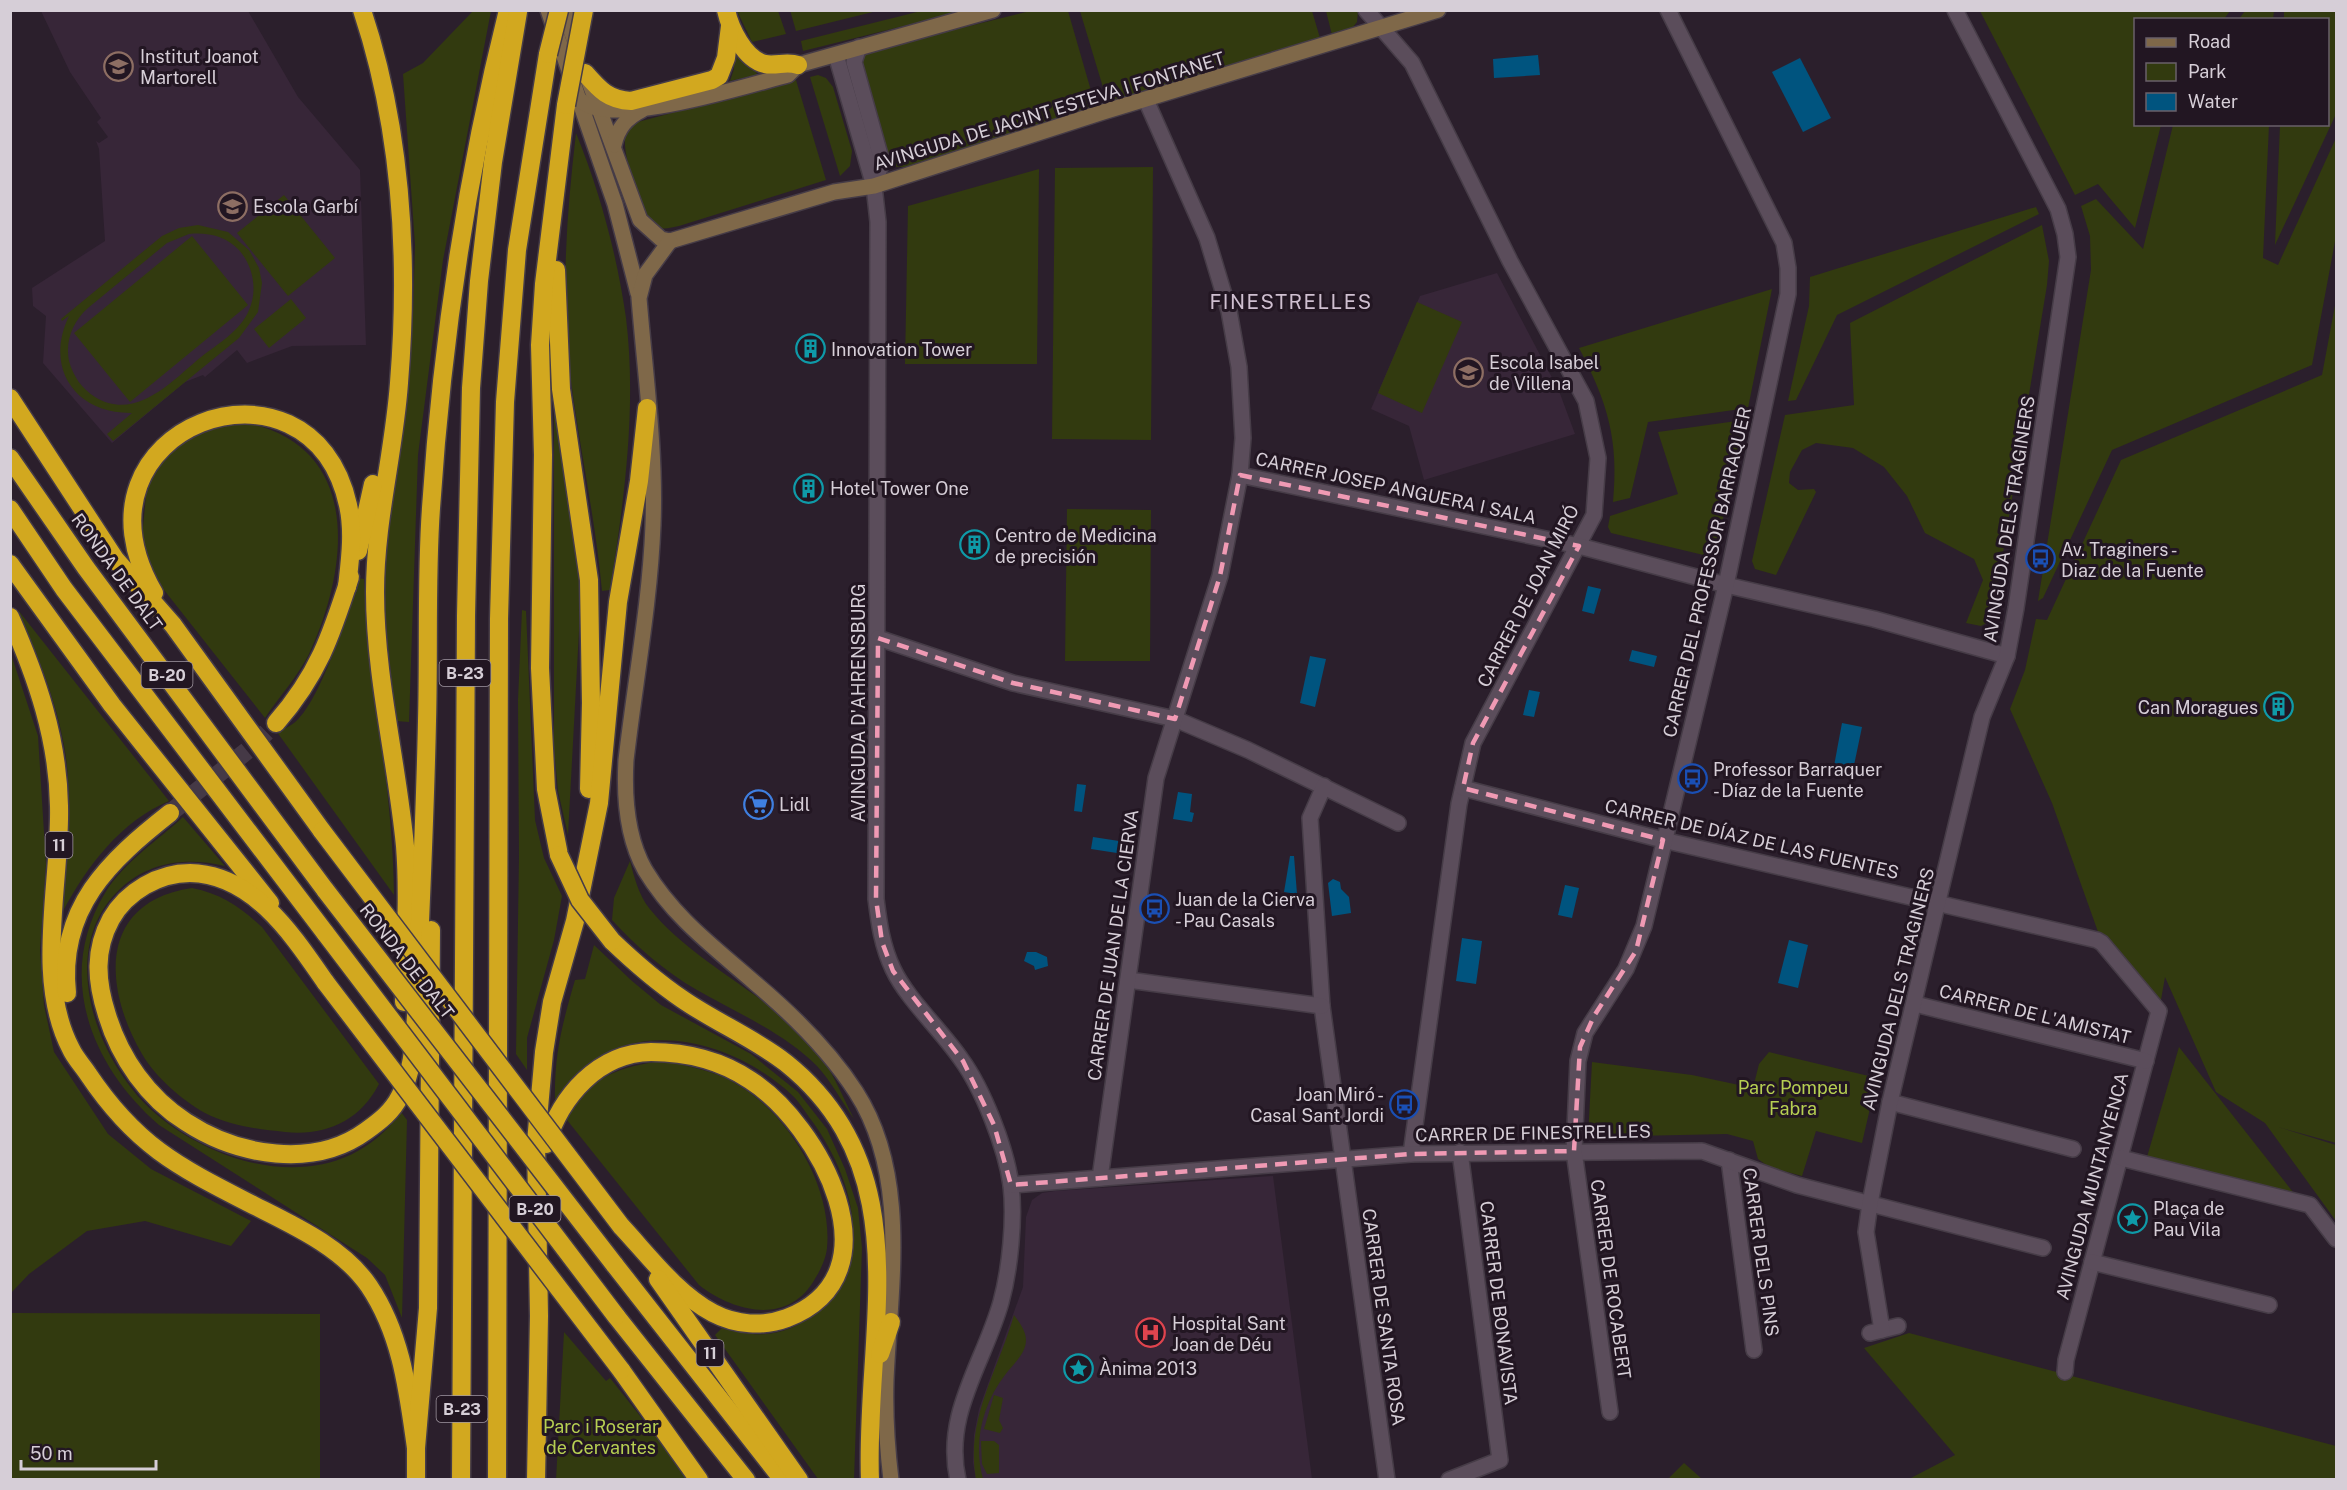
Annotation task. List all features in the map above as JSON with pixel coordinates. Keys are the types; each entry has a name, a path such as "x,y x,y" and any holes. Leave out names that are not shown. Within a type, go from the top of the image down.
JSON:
{"highway":[{"path":"362,10 387,97 398,174 402,308 399,384 380,513 375,592 380,652 405,849 403,1029 400,1057 394,1084 367,1130"},
{"path":"297,940 254,897 219,879 198,874 180,874 153,882 125,899 115,912 101,942 98,973 111,1029 137,1075 157,1098 186,1122 226,1142 262,1152 295,1155 336,1147 381,1121 400,1097 407,1081 413,1055 427,725 431,509 457,262 476,146 508,10"},
{"name":"B-23","path":"461,1479 466,640 471,388 479,281 493,162 519,10"},
{"name":"B-23","path":"497,1479 500,619 505,402 517,250 548,54 559,10"},
{"path":"584,10 573,102 555,193 540,345 543,456 540,668 546,789 559,855 580,900 612,941 635,964 682,1000 785,1063 809,1084 842,1126 858,1155 876,1223 879,1260 871,1382 870,1479"},
{"path":"585,73 601,92 621,100 631,101 712,80 723,69 728,18"},
{"path":"728,18 749,54 763,64 789,62 798,65"},
{"path":"555,193 556,310 561,389 589,580 591,704 586,872"},
{"path":"276,723 301,692 325,652 347,587 364,525 379,449 395,325 401,235"},
{"path":"10,398 115,559 173,625 322,831 621,1226 676,1285 702,1306 728,1319 756,1324 781,1320 812,1305 831,1283 841,1258 843,1228 833,1186 819,1154 795,1119 767,1092 732,1069 698,1056 672,1052 636,1054 605,1065 578,1086 558,1112 544,1149 538,1247"},
{"path":"536,1479 539,1316 536,1142 544,1052 552,1002 586,872 599,803 618,602 639,481 647,408"},
{"path":"173,625 139,563 131,518 136,491 147,468 164,448 187,428 221,415 241,413 265,417 292,426 316,442 331,462 344,491 350,515 347,587"},
{"name":"RONDA DE DALT","path":"10,458 86,568 326,891 783,1479"},
{"name":"B-20","path":"10,509 64,589 616,1317 746,1479"},
{"path":"10,564 112,705 254,881 326,983 621,1370 699,1479"},
{"name":"11","path":"10,617 33,672 54,751 59,817 52,932 53,984 57,1007 71,1050 88,1073"},
{"path":"416,1479 416,1448 428,1308 431,884 427,725"},
{"path":"170,813 123,852 98,879 79,911 72,930 66,959 67,992 76,1037 88,1073 124,1121 151,1147 190,1172 281,1219 327,1246 368,1284 386,1316 405,1370 416,1448"},
{"name":"11","path":"621,1226 799,1479"},
{"path":"871,1382 891,1322"},
{"path":"660,1422 712,1479"}],"street":[{"path":"548,10 573,102 615,204 639,298 653,483 652,542 626,760 624,784 628,814 644,868 664,897 698,936 756,983 823,1047 857,1094 876,1133 887,1177 893,1239 891,1322 886,1381 891,1479"},
{"path":"564,10 640,220 661,239 670,241 645,275 639,298"},
{"path":"573,102 601,110 642,110 788,75 798,65 993,10"},
{"name":"CARRER DE JOAN MIRÓ","path":"1366,10 1412,63 1510,261 1586,401 1598,463 1594,515 1473,743 1463,788 1411,1154"},
{"path":"1382,28 1383,10"},
{"name":"AVINGUDA DE JACINT ESTEVA I FONTANET","path":"670,241 834,192 873,186 1438,10"},
{"name":"CARRER DEL PROFESSOR BARRAQUER","path":"1574,1151 1580,1047 1594,1016 1636,951 1726,585 1785,315 1788,267 1784,243 1668,10"},
{"name":"AVINGUDA DELS TRAGINERS","path":"1898,1326 1876,1331 1866,1232 1870,1203 1890,1102 1982,717 2007,656 2068,257 2058,209 1955,10"},
{"path":"859,47 854,62 882,162 891,172 908,174"},
{"name":"AVINGUDA D'AHRENSBURG","path":"836,55 873,186 878,222 876,899 882,942 893,971 963,1060 994,1125 1011,1185 1007,1275 1001,1303 962,1399 956,1424 954,1450 958,1479"},
{"path":"1146,100 1207,238 1229,311 1239,367 1242,400 1240,475"},
{"path":"614,145 618,131 627,120 642,110"},
{"name":"AVINGUDA D'AHRENSBURG","path":"873,186 882,162"},
{"name":"CARRER JOSEP ANGUERA I SALA","path":"1240,475 1579,546 1726,585 1874,619 2007,656"},
{"name":"CARRER DE JUAN DE LA CIERVA","path":"1100,1178 1156,778 1163,747 1175,719 1220,576 1240,475"},
{"path":"878,638 1013,683 1175,719 1324,786 1398,823"},
{"name":"CARRER DE SANTA ROSA","path":"1324,786 1310,818 1322,1006 1387,1479"},
{"name":"CARRER DE DÍAZ DE LAS FUENTES","path":"1463,788 1663,840 2103,943 2159,1011"},
{"path":"1128,980 1322,1006"},
{"name":"CARRER DE L'AMISTAT","path":"1915,1004 2146,1061"},
{"name":"AVINGUDA MUNTANYENCA","path":"2065,1372 2066,1360 2159,1011"},
{"path":"1890,1102 2073,1149"},
{"name":"CARRER DE ROCABERT","path":"1574,1151 1610,1412"},
{"name":"CARRER DE FINESTRELLES","path":"1011,1185 1411,1154 1702,1151 1778,1180 2043,1248"},
{"name":"CARRER DE BONAVISTA","path":"1449,1479 1500,1460 1460,1152"},
{"path":"2121,1158 2310,1205 2337,1239"},
{"name":"CARRER DELS PINS","path":"1728,1160 1754,1350"},
{"path":"2092,1262 2269,1305"}],"highlighted area":[{"path":"1240,475 1579,546 1473,743 1463,788 1663,840 1636,951 1594,1016 1580,1047 1574,1151 1411,1154 1011,1185 994,1125 963,1061 893,971 882,942 876,899 878,638 1013,683 1175,719 1220,576"}],"shaded area":[{"name":"Escola Garbí","path":"41,11 248,11 298,97 360,170 366,345 292,346 247,363 237,350 205,377 203,375 185,382 112,443 43,363 46,316 33,306 32,288 105,241 99,149 96,141 99,143 108,137 97,122 101,118 70,72"},
{"name":"Escola Isabel de Villena","path":"1497,273 1559,391 1575,434 1424,480 1409,426 1371,409 1420,296"},
{"name":"Hospital Sant Joan de Déu","path":"1273,1176 1312,1479 976,1480 973,1462 974,1435 979,1409 1023,1287 1026,1217 1032,1200 1042,1193 1055,1191"}],"green space":[{"path":"790,10 877,10 877,11 796,31"},
{"path":"473,11 491,11 443,260 418,455 409,722 396,721 384,610 382,561 407,396 413,316 415,245 403,74 423,63"},
{"path":"737,11 778,11 786,34 752,42"},
{"path":"921,11 964,11 803,51 801,41"},
{"path":"1030,11 1068,11 1096,108 905,167 897,167 888,162 861,61 863,56 877,49"},
{"path":"1080,11 1312,11 1320,38 1108,104"},
{"path":"1326,11 1358,11 1357,22 1353,27 1332,35"},
{"path":"1980,11 2230,11 2225,18 2134,18 2134,126 2161,126 2135,228 2098,184 2075,195"},
{"path":"2245,11 2274,11 2273,18 2240,18"},
{"path":"2284,11 2336,11 2336,114 2275,245 2280,126 2329,126 2329,18 2284,18"},
{"path":"733,45 745,63 757,73 756,75 730,81 734,69"},
{"path":"818,75 826,78 833,87 852,151 850,166 840,176 810,77"},
{"path":"796,80 826,180 679,226 661,228 652,224 638,197 625,147 625,137 634,123"},
{"path":"2173,126 2269,126 2263,258 2278,265 2336,138 2336,236 2312,365 2112,450 2043,598 2038,601 2091,270 2090,236 2081,206 2096,199 2143,249"},
{"path":"576,133 593,178 613,247 626,318 629,352 629,420 624,489 610,590 602,591 569,365 565,307 566,249"},
{"path":"1153,167 1151,440 1052,439 1055,168"},
{"path":"1039,169 1037,364 905,364 908,206"},
{"path":"284,195 335,258 288,296 237,233"},
{"path":"2036,207 2039,214 1837,315 1796,400 1788,401 1809,306 1810,277"},
{"path":"198,225 228,232 249,250 259,268 262,283 258,312 239,338 113,441 107,434 132,413 95,406 80,396 70,384 63,370 60,353 62,335 69,316 62,321 61,319 162,236 179,228","holes":["189,234 209,234 228,241 239,250 248,263 253,278 253,294 249,310 241,324 166,387 139,402 125,405 110,403 95,397 79,382 69,361 68,346 74,325 88,308 167,243"]},
{"path":"2042,225 2049,261 2047,285 1992,620 1981,626 1966,623 1983,580 1974,559 1925,533 1907,496 1884,467 1853,448 1816,443 1802,450 1790,472 1789,483 1798,490 1814,489 1816,492 1776,575 1755,569 1752,561 1785,415 1854,405 1850,323"},
{"path":"192,236 248,305 130,402 74,333"},
{"path":"1772,289 1748,408 1648,422 1630,498 1613,502 1613,441 1604,405 1579,348"},
{"path":"291,299 306,318 269,348 254,329"},
{"path":"2336,300 2336,1143 2278,1127 2336,1145 2336,1221 2265,1123 2216,1092 2165,977 2159,1011 2102,943 2052,803 2010,709 2025,670 2036,619 2047,620 2121,460 2322,375"},
{"path":"1417,302 1462,322 1422,413 1378,393"},
{"path":"554,409 570,490 581,594 568,835 558,791 554,748"},
{"path":"1744,420 1716,551 1712,557 1611,533 1608,527 1610,516 1678,494 1658,432"},
{"path":"233,421 275,432 305,451 325,477 336,509 338,544 333,581 323,618 305,662 265,718 153,576 142,538 146,495 152,476 164,458 194,434"},
{"path":"1067,509 1151,510 1150,661 1065,661"},
{"path":"358,578 364,579 390,816 394,895 277,732 294,723 314,697 348,612"},
{"path":"18,610 169,801 135,821 107,847 83,877 63,911 69,807 67,765 60,727 50,693 39,659"},
{"path":"522,610 526,611 535,820 544,858 562,896 554,940 527,1038 527,1070 516,1054 519,856 518,700"},
{"path":"11,654 38,736 46,865 40,950 44,1005 54,1052 108,1134 151,1169 251,1221 231,1246 145,1221 87,1231 29,1274 11,1293"},
{"path":"183,817 225,866 183,862 156,867 144,872 120,889 100,914 90,943 87,974 92,1006 102,1037 116,1066 135,1092 156,1114 184,1134 215,1151 248,1162 282,1167 315,1166 347,1156 376,1139 401,1112 407,1120 402,1318 385,1275 367,1258 159,1125 135,1101 115,1076 99,1048 88,1018 82,987 83,956 90,924 105,893 122,871"},
{"path":"630,861 642,897 667,927 686,945 772,1008 818,1052 830,1070 854,1119 822,1072 804,1054 775,1033 673,975 641,949 612,920 614,898"},
{"path":"192,888 230,902 262,927 379,1084 362,1108 352,1117 328,1128 300,1133 264,1130 234,1124 205,1113 187,1102 147,1063 129,1028 120,1002 116,976 117,951 125,929 139,910 161,896"},
{"path":"594,945 661,1005 751,1054 798,1092 827,1129 845,1169 858,1208 862,1248 854,1479 818,1479 715,1335 722,1328 749,1334 761,1334 796,1326 819,1310 837,1289 848,1267 853,1242 852,1217 847,1192 838,1167 826,1143 793,1096 765,1074 735,1057 702,1046 669,1040 636,1043 605,1053 578,1073 555,1102 557,1054 566,1011 575,980 585,979"},
{"path":"2179,1047 2296,1196 2147,1157"},
{"name":"Parc Pompeu Fabra","path":"1769,1052 1877,1078 1862,1143 1816,1131 1802,1176 1769,1167 1758,1159 1753,1141 1727,1134 1588,1137 1592,1062 1692,1075 1753,1088 1759,1064"},
{"path":"664,1061 717,1074 753,1095 788,1131 802,1153 814,1176 822,1200 827,1224 827,1248 826,1256 816,1277 805,1293 792,1303 761,1310 745,1308 713,1295 699,1285 563,1115 583,1092 607,1076 634,1066"},
{"path":"11,1313 320,1314 320,1479 11,1479"},
{"path":"1014,1315 1025,1333 1025,1345 997,1387 985,1412 979,1452 983,1479 976,1479 975,1436 979,1416"},
{"name":"Parc i Roserar de Cervantes","path":"564,1332 606,1381 610,1378 690,1479 556,1480"},
{"path":"1909,1333 2336,1446 2336,1479 1909,1479 1955,1455 1864,1348"},
{"path":"994,1395 1003,1398 999,1420 1003,1428 1000,1433 984,1429"},
{"path":"981,1441 994,1441 999,1445 999,1473 987,1474 982,1464"},
{"path":"1684,1463 1702,1479 1668,1479"}],"water":[{"path":"1538,55 1540,75 1494,78 1493,59"},
{"path":"1800,58 1831,118 1803,132 1772,72"},
{"path":"1588,586 1601,589 1594,614 1582,611"},
{"path":"1632,650 1657,656 1654,667 1629,661"},
{"path":"1310,656 1326,659 1315,707 1300,703"},
{"path":"1529,690 1540,692 1534,717 1523,715"},
{"path":"1842,723 1862,727 1853,770 1834,766"},
{"path":"1077,784 1086,785 1082,812 1074,811"},
{"path":"1178,792 1192,794 1190,812 1194,813 1192,822 1173,819"},
{"path":"1093,837 1119,841 1117,853 1091,849"},
{"path":"1290,856 1294,856 1297,894 1284,892"},
{"path":"1333,879 1340,882 1341,889 1349,897 1351,913 1332,916 1328,883"},
{"path":"1565,885 1579,888 1572,918 1558,915"},
{"path":"1462,938 1482,941 1476,984 1456,981"},
{"path":"1789,940 1808,945 1798,988 1778,983"},
{"path":"1027,952 1036,952 1047,957 1048,966 1035,970 1034,966 1024,961"}],"tunnel":[{"path":"170,813 248,750 276,723"}],"place":[{"name":"Institut Joanot Martorell","path":"119,66"},
{"name":"Escola Garbí","path":"232,206"},
{"name":"Innovation Tower","path":"810,349"},
{"name":"Escola Isabel de Villena","path":"1468,372"},
{"name":"Hotel Tower One","path":"809,488"},
{"name":"Centro de Medicina de precisión","path":"974,545"},
{"name":"Av. Traginers - Diaz de la Fuente","path":"2040,559"},
{"name":"Can Moragues","path":"2279,707"},
{"name":"Professor Barraquer - Díaz de la Fuente","path":"1692,779"},
{"name":"Lidl","path":"758,804"},
{"name":"Juan de la Cierva - Pau Casals","path":"1154,909"},
{"name":"Joan Miró - Casal Sant Jordi","path":"1405,1104"},
{"name":"Plaça de Pau Vila","path":"2132,1218"},
{"name":"Hospital Sant Joan de Déu","path":"1151,1333"},
{"name":"Ànima 2013","path":"1078,1368"}],"district":[{"name":"FINESTRELLES","path":"1291,302"}]}
